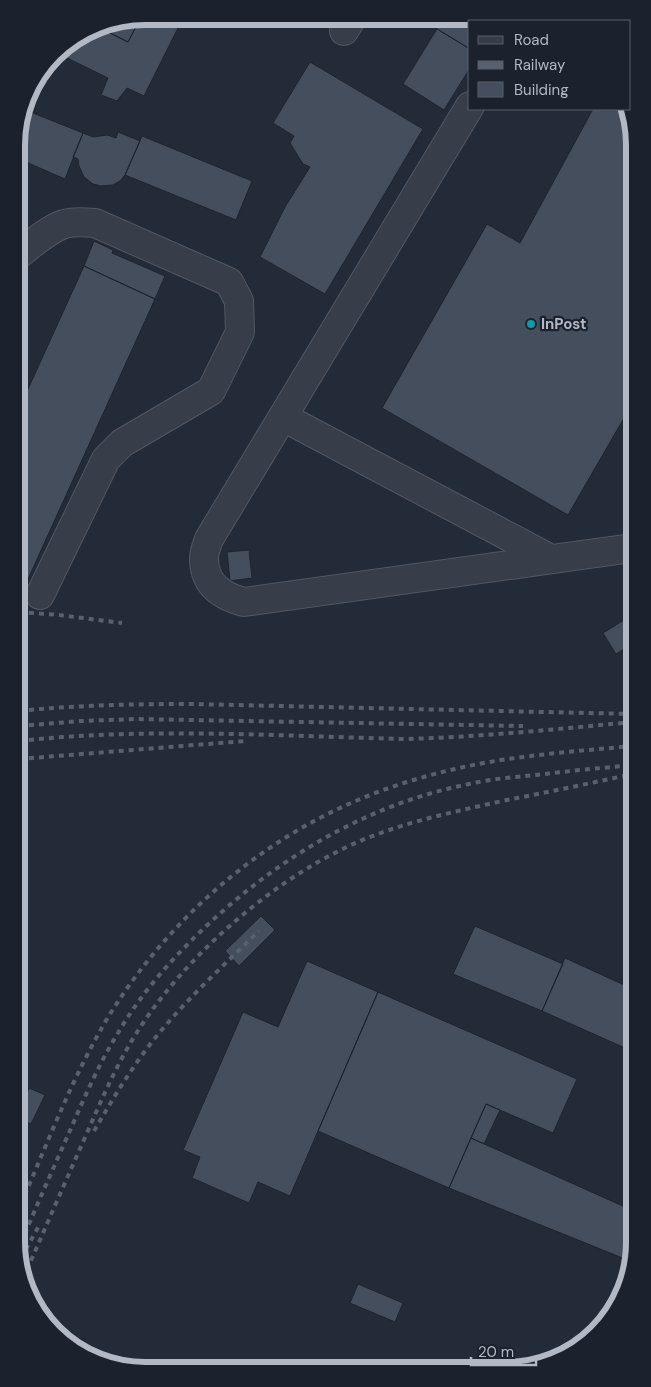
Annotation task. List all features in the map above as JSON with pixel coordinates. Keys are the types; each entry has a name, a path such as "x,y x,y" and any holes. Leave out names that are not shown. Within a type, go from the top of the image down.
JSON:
{"lane":[{"path":"468,109 209,539 204,558 206,572 214,588 231,598 244,602 626,549"},
{"path":"25,250 53,229 64,224 78,222 95,223 229,282 239,301 240,332 211,391 122,442 106,460 40,595"},
{"path":"282,417 551,559"}],"building":[{"path":"180,25 144,96 127,88 117,101 101,95 108,78 64,57 85,41 106,31 128,42 137,26"},
{"path":"431,25 468,25 468,48"},
{"path":"137,26 128,42 106,31"},
{"path":"437,29 468,48 468,71 444,110 403,84"},
{"path":"310,62 423,129 325,294 260,257 285,207 310,167 303,164 290,143 294,136 273,123"},
{"name":"InPost","path":"592,110 621,110 626,145 626,415 568,515 382,408 487,224 520,243"},
{"path":"30,112 83,133 65,179 25,162 25,137"},
{"path":"118,132 140,141 125,175 113,185 101,186 93,184 84,177 78,159 73,157 83,133 93,137 107,135 116,138"},
{"path":"142,136 252,181 236,220 125,175"},
{"path":"94,241 113,250 112,253 165,276 155,299 84,266"},
{"path":"84,266 155,299 25,586 25,396"},
{"path":"249,550 252,578 230,581 227,552"},
{"path":"626,619 626,648 616,654 603,633"},
{"path":"261,916 275,930 239,966 225,951"},
{"path":"475,926 563,964 542,1011 453,974"},
{"path":"565,958 626,986 626,1048 542,1011"},
{"path":"307,961 378,992 290,1196 258,1182 249,1203 192,1178 200,1157 183,1150 243,1012 278,1027"},
{"path":"378,992 577,1079 553,1133 486,1104 449,1188 318,1131"},
{"path":"29,1088 45,1095 31,1124 25,1121 25,1097"},
{"path":"486,1104 500,1110 484,1144 471,1138"},
{"path":"471,1138 626,1207 625,1259 449,1188"},
{"path":"358,1284 403,1303 395,1322 350,1303"}],"railway":[{"path":"25,612 122,623"},
{"path":"25,710 106,705 192,704 626,714"},
{"path":"25,726 136,719 523,726"},
{"path":"25,740 115,734 163,733 405,739 490,735 626,723"},
{"path":"25,759 245,741"},
{"path":"25,1195 81,1068 104,1024 127,988 153,954 182,922 213,892 247,864 319,818 358,800 412,780 468,766 509,759 626,747"},
{"path":"25,1234 91,1083 127,1019 145,992 177,955 200,932 259,881 291,859 358,821 431,793 494,779 626,766"},
{"path":"28,1268 105,1091 131,1042 152,1010 177,979 237,919 305,870 340,850 375,835 407,824 457,811 626,775"},
{"path":"94,1131 133,1068 160,1032 196,993 259,931"},
{"path":"26,1250 40,1224"}],"place":[{"name":"InPost","path":"531,324"}]}
